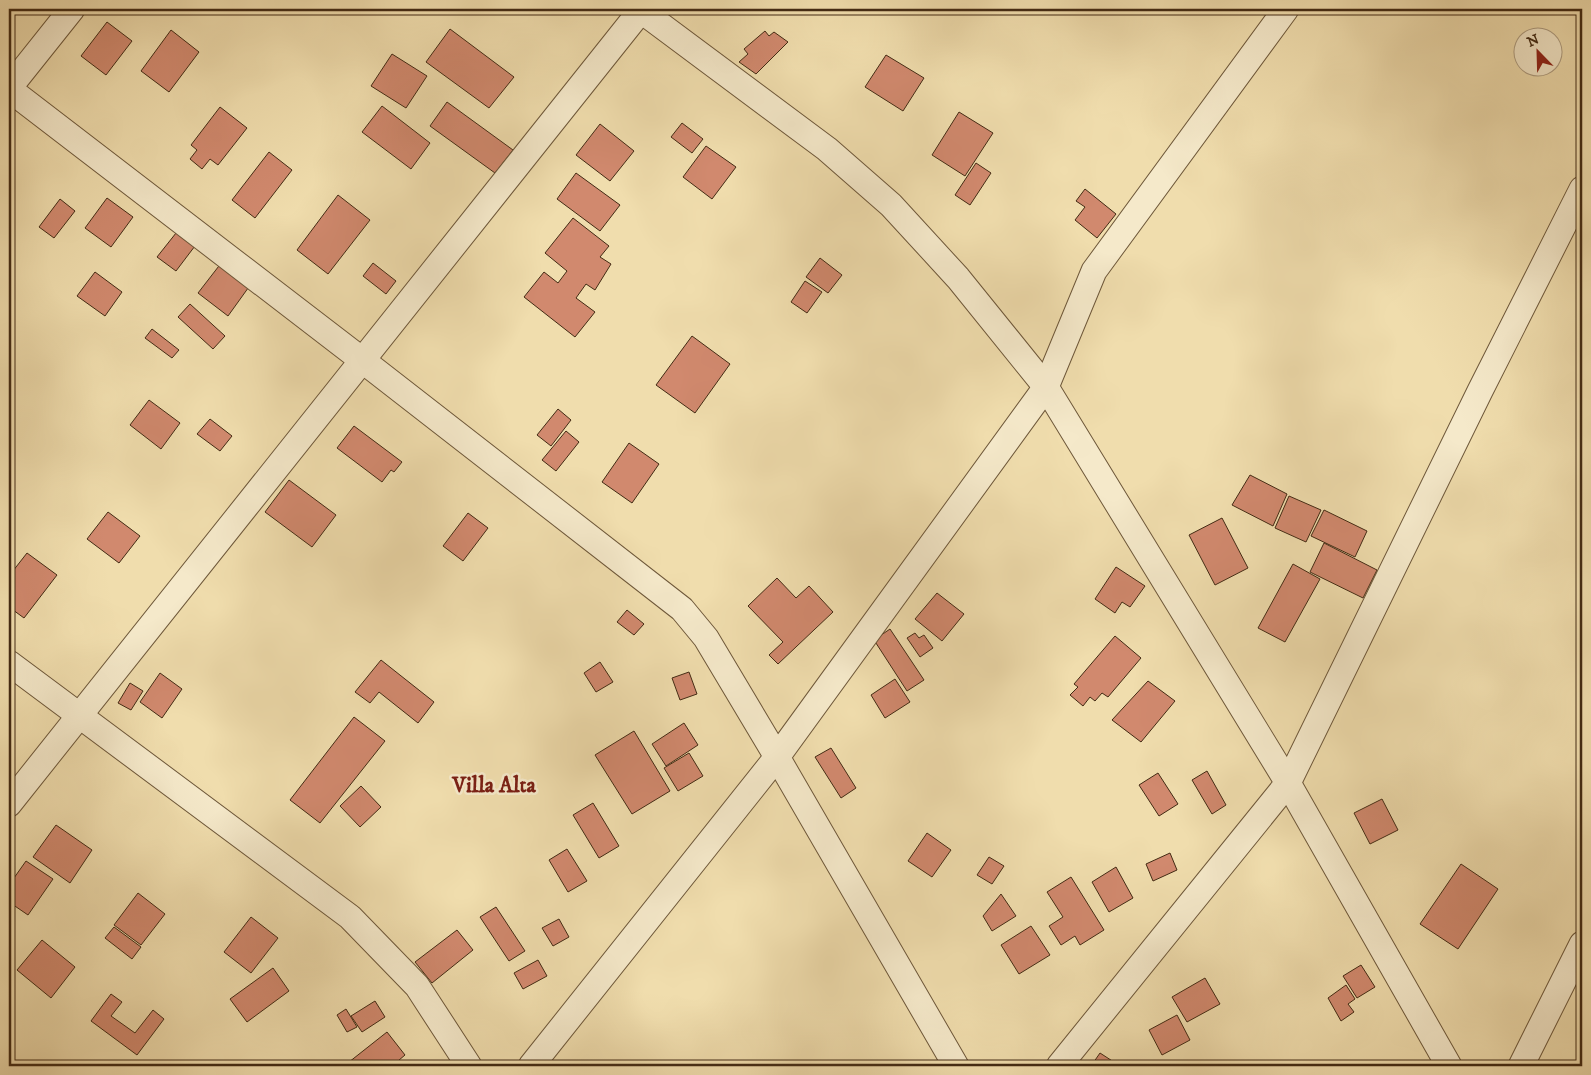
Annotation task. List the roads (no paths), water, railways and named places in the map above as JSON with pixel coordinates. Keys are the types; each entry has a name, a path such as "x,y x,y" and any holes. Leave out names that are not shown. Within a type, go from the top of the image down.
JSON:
{"street":[{"path":"72,9 9,89 362,360 682,610 706,638 956,1066"},
{"path":"9,804 641,9 827,148 891,205 958,278 1046,387 1288,783 1449,1066"},
{"path":"530,1066 777,757 1046,387 1094,271 1286,9"},
{"path":"1059,1066 1288,783 1480,391 1582,189"},
{"path":"9,663 350,917 417,986 469,1066"},
{"path":"1521,1066 1582,944"}],"district":[{"name":"Villa Alta","path":"494,785"}]}
